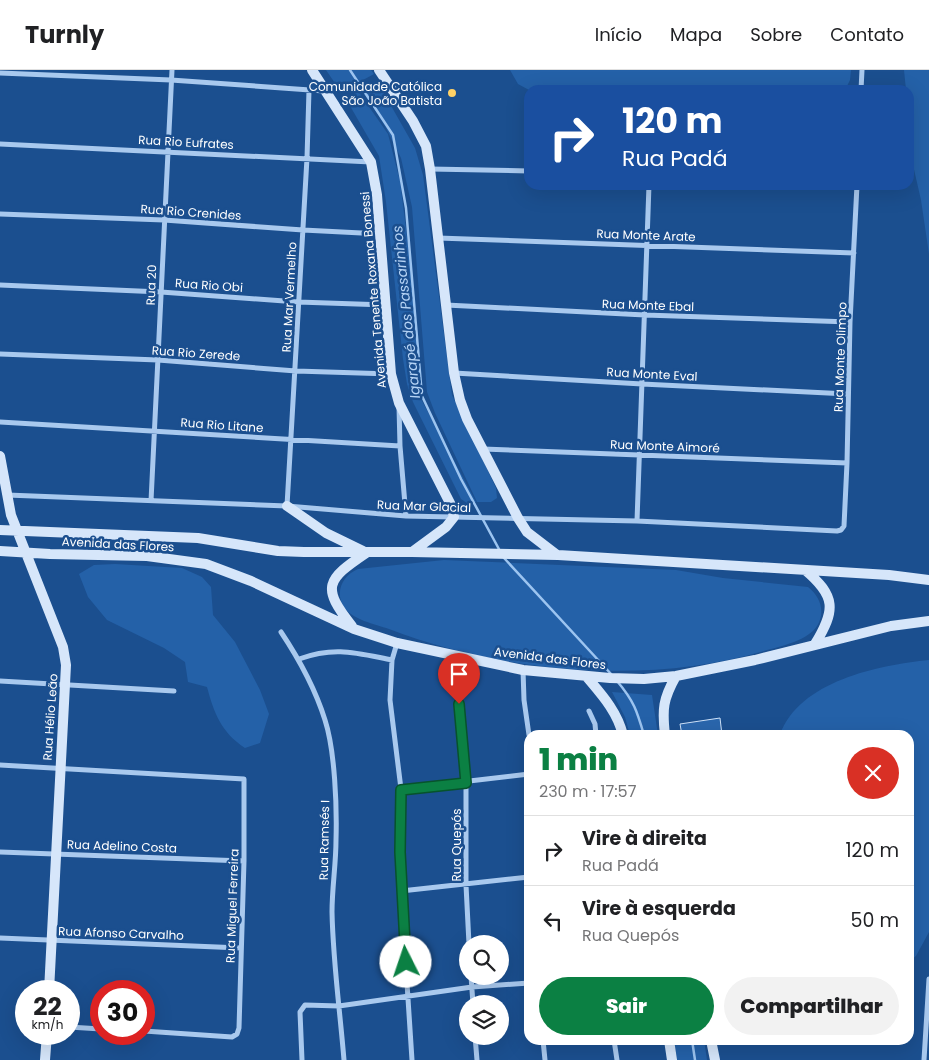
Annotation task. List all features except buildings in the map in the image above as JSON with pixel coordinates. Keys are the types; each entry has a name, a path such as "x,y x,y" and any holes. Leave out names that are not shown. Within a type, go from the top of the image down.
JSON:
{"main road":[{"name":"Avenida Tenente Roxana Bonessi","path":"312,70 370,162 377,195 381,234 391,374 399,402 451,505 454,517"},
{"path":"379,70 413,121 426,146 454,373 460,400 482,449 518,518 527,532 558,555"},
{"name":"Rua Hélio Leão","path":"0,456 11,515 63,647 66,665 49,980"},
{"path":"287,506 326,533 366,552 336,575 331,586 332,597 336,606 354,629"},
{"path":"412,552 446,527 454,517"},
{"name":"Avenida das Flores","path":"0,530 198,538 278,551 558,555 889,575 929,580"},
{"name":"Avenida das Flores","path":"0,551 147,556 206,564 251,581 354,629 397,643 523,670 610,678 644,679 676,676 756,660 891,626 929,621"},
{"path":"804,570 823,587 830,608 825,628 815,644"},
{"path":"586,676 618,717 622,730"},
{"path":"665,730 664,700 676,676"},
{"path":"45,1060 46,1045"},
{"path":"669,1045 672,1060"},
{"path":"712,1045 715,1060"}],"street":[{"name":"Rua 20","path":"151,501 172,70"},
{"path":"861,85 862,70"},
{"path":"0,73 171,80 326,91"},
{"name":"Rua Mar Vermelho","path":"287,506 296,371 309,90"},
{"name":"Rua Rio Eufrates","path":"0,144 370,162"},
{"path":"430,169 524,171"},
{"path":"637,521 649,190"},
{"name":"Rua Monte Olimpo","path":"841,530 844,526 847,463 850,322 857,190"},
{"name":"Rua Rio Crenides","path":"0,214 164,220 381,234"},
{"name":"Rua Monte Arate","path":"438,238 854,253"},
{"name":"Rua Rio Obi","path":"0,285 161,292 298,302 386,304"},
{"name":"Rua Monte Ebal","path":"446,305 645,315 850,322"},
{"name":"Rua Rio Zerede","path":"0,354 158,360 296,371 391,374"},
{"name":"Rua Monte Eval","path":"454,373 848,394"},
{"path":"399,402 400,446 406,516"},
{"name":"Rua Rio Litane","path":"0,422 400,446"},
{"name":"Rua Monte Aimoré","path":"482,449 847,463"},
{"name":"Rua Mar Glacial","path":"6,494 287,506 406,516 637,521 841,530"},
{"name":"Rua Ramsés I","path":"281,632 299,659 320,703 326,722 334,778 336,839 332,912 344,1060"},
{"path":"397,643 392,660 390,700 401,790 401,891 412,1060"},
{"path":"299,659 323,652 350,651 392,660"},
{"name":"Rua Quepós","path":"455,656 466,783 466,885 469,935"},
{"path":"523,670 524,700 528,730"},
{"path":"0,681 174,691"},
{"path":"589,711 596,730"},
{"path":"0,765 60,768"},
{"name":"Rua Miguel Ferreira","path":"60,768 244,779 244,861 237,1034 232,1037 155,1032"},
{"path":"401,790 524,775"},
{"name":"Rua Adelino Costa","path":"0,852 244,861"},
{"path":"401,891 524,878"},
{"name":"Rua Afonso Carvalho","path":"0,938 241,948"},
{"path":"924,1060 929,979"},
{"path":"302,1060 302,1008 305,1005 339,1006 472,987 524,982"},
{"path":"472,987 472,995"},
{"path":"476,1045 477,1060"},
{"path":"544,1045 545,1060"},
{"path":"615,1045 617,1060"}],"shaded area":[{"path":"326,70 371,70 374,74 341,92"},
{"path":"510,70 851,70 848,85 524,85 524,87 518,84"},
{"path":"904,70 929,70 929,254 921,200 914,169 914,85 906,85"},
{"path":"377,81 415,148 423,175 452,395 496,488 497,498 491,502 477,502 427,392 412,207 401,158 385,126 362,89"},
{"path":"358,91 388,134 400,181 414,293 421,399 476,502 467,503 461,499 413,402 407,384 379,156 346,99"},
{"path":"444,560 676,570 723,578 808,587 816,595 821,615 817,626 808,635 780,647 722,661 675,668 626,671 577,670 480,656 433,644 364,621 352,615 343,606 340,595 342,584 348,575 358,569"},
{"path":"115,564 182,568 202,577 211,587 213,615 235,642 260,690 269,714 260,743 245,748 237,742 224,729 216,714 207,687 188,682 185,662 164,648 107,620 88,597 79,574 94,565"},
{"path":"929,660 929,932 914,957 914,730 783,730 790,716 804,701 822,689 843,679 865,672 909,662"},
{"path":"612,692 652,695 657,730 629,730 625,717"},
{"path":"675,1045 705,1045 707,1060 677,1060"}],"waterway":[{"name":"Igarapé dos Passarinhos","path":"350,70 393,135 406,208 422,396 461,479 500,551"},
{"name":"Igarapé dos Passarinhos","path":"504,558 612,675"},
{"name":"Igarapé dos Passarinhos","path":"617,681 634,706 642,730"},
{"name":"Igarapé dos Passarinhos","path":"693,1045 695,1060"}],"place":[{"name":"Comunidade Católica São João Batista","path":"452,93"}],"route":[{"path":"406,962 401,891 401,790 466,783 459,704"}]}
